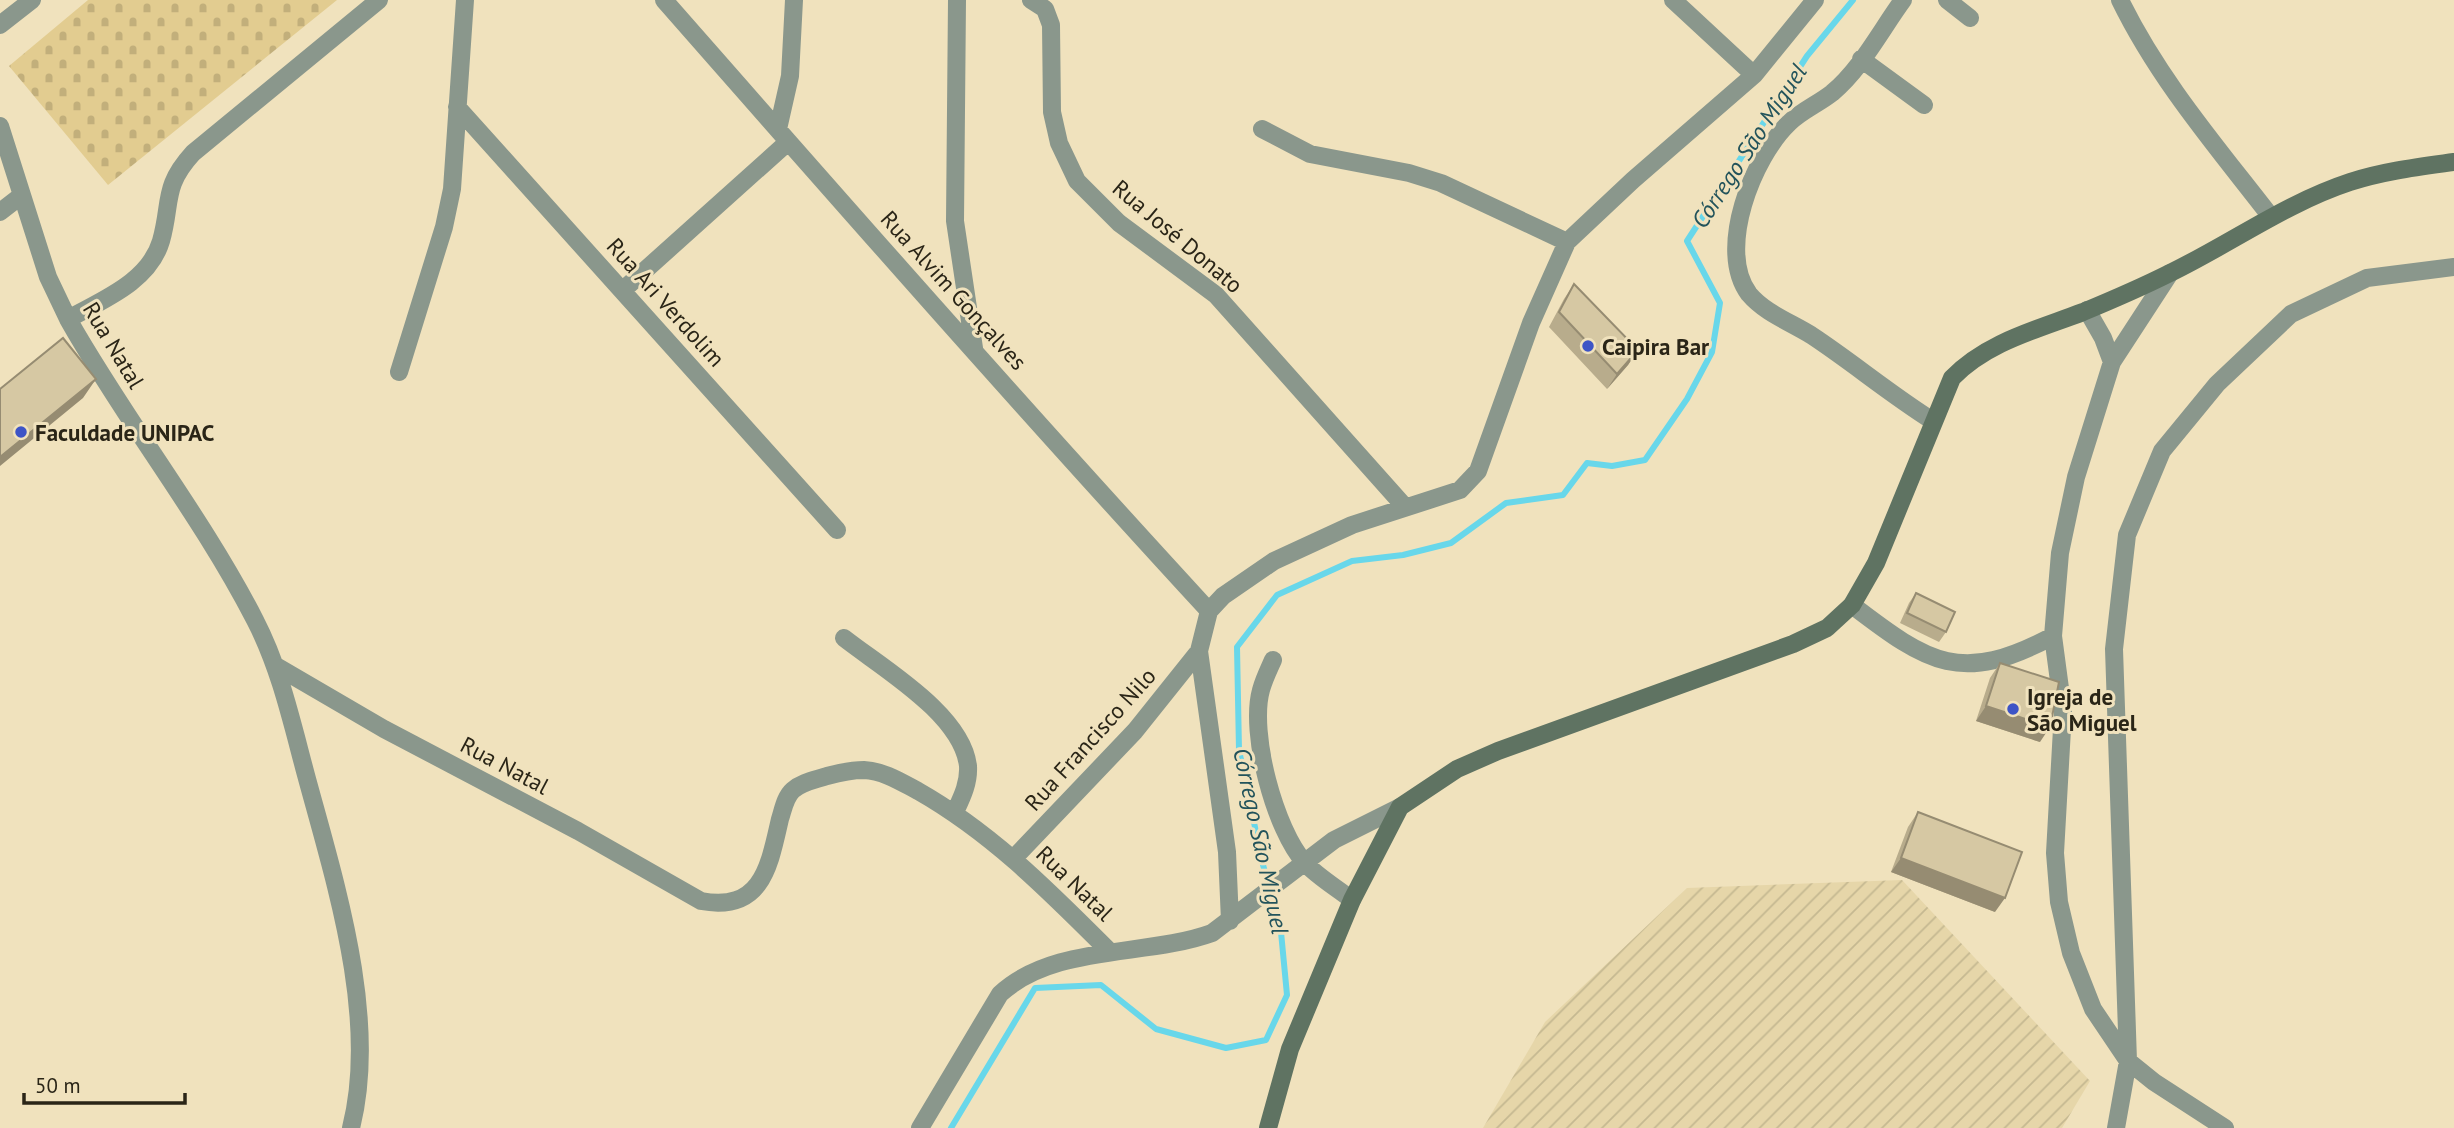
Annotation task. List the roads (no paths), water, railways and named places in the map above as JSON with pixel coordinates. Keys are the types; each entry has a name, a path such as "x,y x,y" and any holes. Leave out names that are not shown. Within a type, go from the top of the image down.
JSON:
{"main road":[{"path":"1268,1128 1290,1049 1352,900 1400,807 1457,769 1498,751 1793,644 1827,628 1852,605 1876,563 1952,378 1969,360 1998,344 2087,310 2170,273 2271,217 2348,183 2394,169 2454,163"}],"street":[{"path":"0,25 32,0"},
{"path":"68,319 127,287 153,259 161,240 169,187 180,167 193,153 379,0"},
{"path":"399,372 444,227 452,189 465,0"},
{"name":"Rua Alvim Gonçalves","path":"664,0 1074,464 1209,611"},
{"path":"623,290 783,135 790,76 794,0"},
{"path":"957,0 955,220 974,348"},
{"name":"Rua José Donato","path":"1031,0 1045,9 1051,24 1052,112 1059,143 1077,181 1119,223 1216,295 1405,507"},
{"path":"1672,0 1754,75"},
{"path":"1903,0 1861,59 1832,93 1787,124 1756,171 1735,245 1740,275 1748,292 1761,306 1809,334 1933,421"},
{"path":"1947,0 1970,18"},
{"path":"2120,0 2180,100 2271,217"},
{"path":"1236,916 1199,651 1209,611 1223,596 1273,561 1352,525 1405,507 1436,500 1460,490 1478,471 1531,323 1567,243 1633,180 1754,75 1808,3"},
{"path":"1861,59 1924,105"},
{"name":"Rua Ari Verdolim","path":"457,107 837,530"},
{"name":"Rua Natal","path":"0,126 48,278 68,319 229,574 256,621 276,666 384,729 578,831 701,901 721,905 741,899 758,885 767,870 783,806 791,791 806,782 863,770 888,775 955,812 1014,858 1110,952"},
{"path":"1262,129 1310,154 1409,173 1441,183 1567,243"},
{"path":"0,212 22,195"},
{"path":"2116,1128 2128,1061 2114,649 2127,535 2162,451 2217,384 2291,314 2367,278 2454,267"},
{"path":"2170,273 2112,362 2076,477 2060,553 2053,636 2063,711 2055,853 2059,902 2071,953 2093,1009 2128,1061 2163,1088 2225,1128"},
{"path":"2087,310 2103,338 2112,362"},
{"path":"1852,605 1900,642 1933,658 1971,666 2022,653 2053,636"},
{"path":"844,638 925,700 951,726 962,746 968,766 966,788 955,812"},
{"name":"Rua Francisco Nilo","path":"1014,858 1126,740 1199,651"},
{"path":"1273,660 1261,691 1258,729 1261,758 1274,801 1300,866 1352,900"},
{"path":"276,666 338,893 358,1006 357,1104 351,1128"},
{"path":"920,1128 1005,989 1027,974 1110,952 1192,941 1212,933 1346,833 1400,807"}],"waterway":[{"name":"Córrego São Miguel","path":"951,1128 1035,988 1101,985 1156,1029 1226,1048 1266,1040 1287,995 1281,932 1262,861 1239,750 1237,647 1277,595 1352,561 1403,555 1451,543 1506,503 1563,495 1587,463 1612,466 1645,460 1687,399 1712,352 1720,303 1687,241 1807,56 1853,0"}],"place":[{"name":"Caipira Bar","path":"1588,346"},
{"name":"Faculdade UNIPAC","path":"21,432"},
{"name":"Igreja de São Miguel","path":"2013,709"}]}
